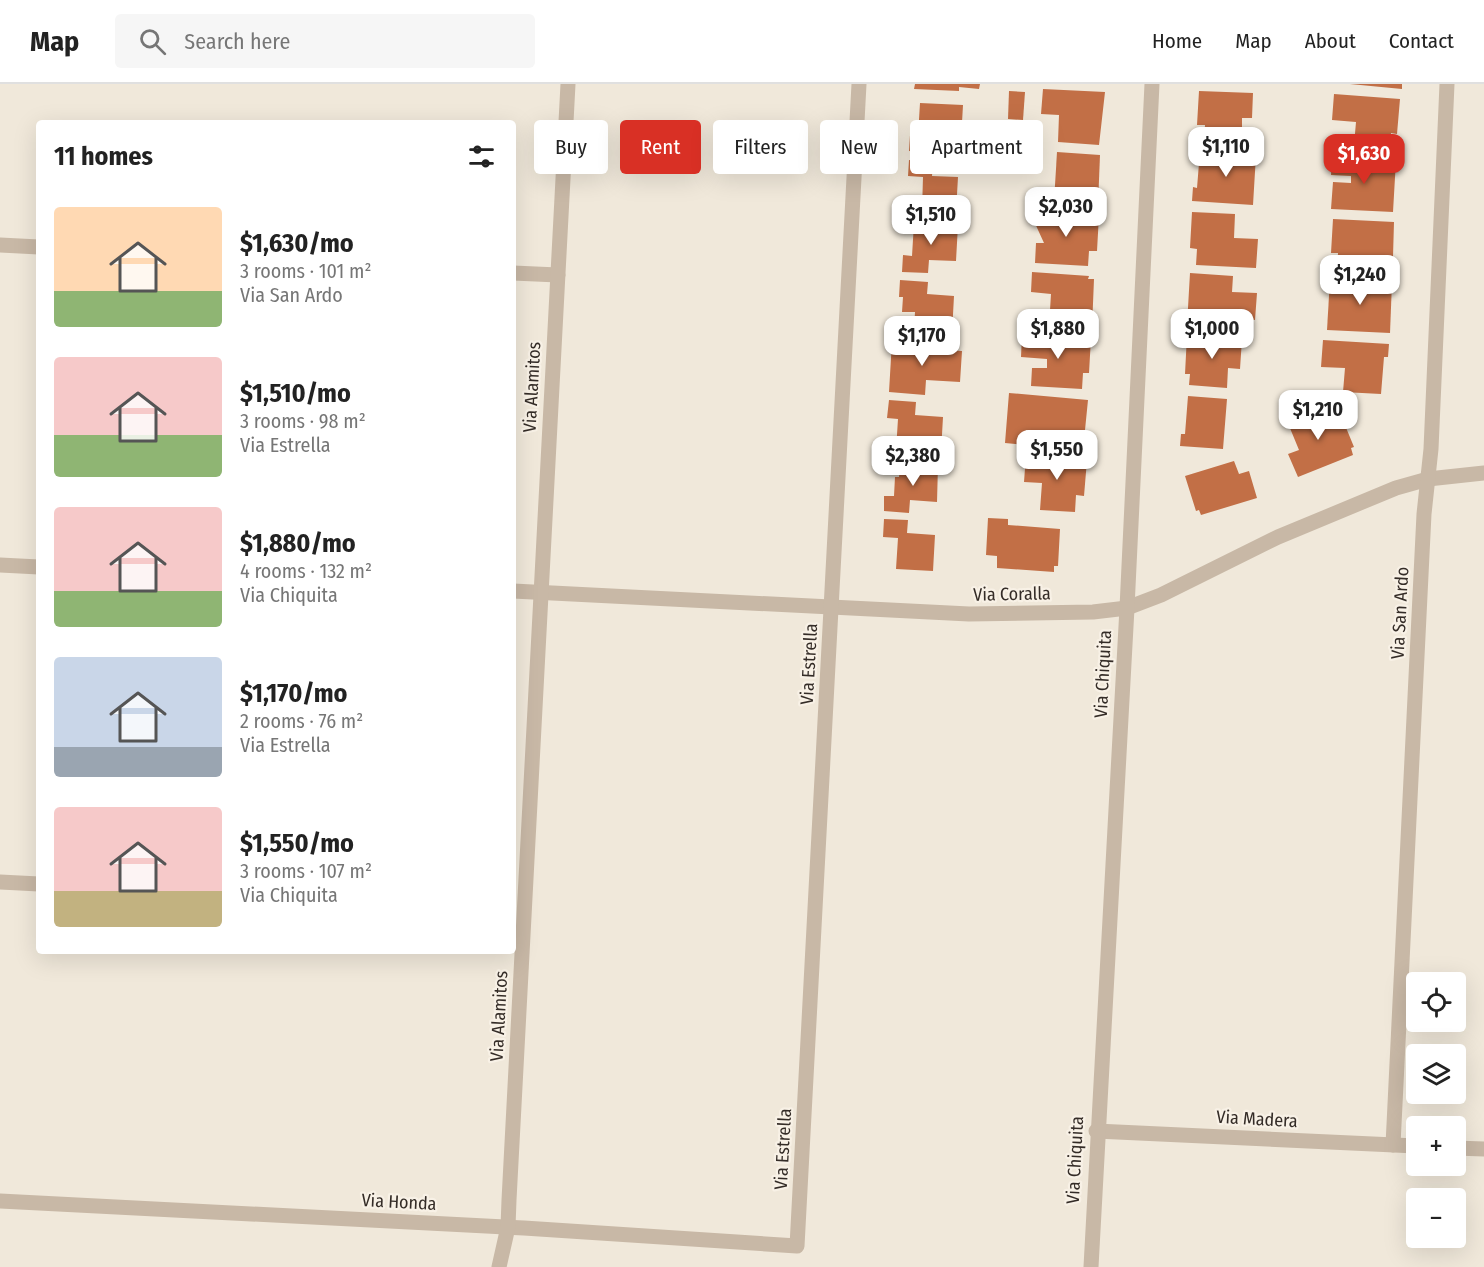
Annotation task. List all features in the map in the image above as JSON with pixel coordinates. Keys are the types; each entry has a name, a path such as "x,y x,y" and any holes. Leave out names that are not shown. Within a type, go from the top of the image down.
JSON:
{"street":[{"name":"Via Alamitos","path":"499,1267 508,1227 519,911 540,592 568,84"},
{"name":"Via Estrella","path":"797,1246 859,84"},
{"name":"Via Chiquita","path":"1090,1267 1127,608 1152,84"},
{"name":"Via San Ardo","path":"1393,1145 1448,84"},
{"path":"0,245 36,247"},
{"path":"516,273 558,275"},
{"name":"Via Coralla","path":"516,591 832,609 969,614 1093,612 1127,608 1161,595 1278,537 1396,488 1428,478 1484,473"},
{"path":"0,565 36,567"},
{"path":"0,882 36,884"},
{"name":"Via Madera","path":"1096,1131 1406,1146"},
{"path":"1466,1148 1484,1149"},
{"name":"Via Honda","path":"0,1201 508,1227 797,1246"}],"building":[{"path":"915,84 980,84 979,89 959,87 959,91 914,89"},
{"path":"1350,84 1402,84 1402,89"},
{"path":"1043,89 1105,92 1099,145 1058,142 1059,115 1041,114"},
{"path":"1009,91 1025,92 1023,120 1008,119"},
{"path":"1199,91 1253,93 1252,118 1242,118 1242,142 1204,140 1205,125 1197,125"},
{"path":"1334,94 1400,99 1397,134 1391,133 1390,148 1354,145 1356,122 1332,120"},
{"path":"920,103 963,105 962,120 919,120"},
{"path":"1200,151 1256,155 1253,205 1192,201 1193,187 1197,188"},
{"path":"1057,152 1100,155 1098,205 1054,202"},
{"path":"1332,157 1396,160 1393,212 1331,209 1333,182 1351,183 1351,176 1331,175"},
{"path":"909,160 910,174 958,177 956,212 922,210 923,177 908,176"},
{"path":"1047,212 1099,215 1097,251 1089,251 1088,266 1035,263 1036,243 1044,243 1033,219"},
{"path":"1192,212 1235,214 1234,238 1258,239 1256,268 1196,265 1197,249 1190,248"},
{"path":"1333,219 1394,222 1393,257 1386,257 1385,273 1337,270 1338,253 1331,253"},
{"path":"914,223 958,225 956,261 929,260 928,273 902,272 903,255 912,256"},
{"path":"1032,272 1089,276 1088,279 1094,279 1092,328 1049,326 1051,294 1031,292"},
{"path":"1190,273 1233,276 1232,292 1257,293 1255,320 1232,318 1232,328 1187,325"},
{"path":"1330,279 1392,282 1390,333 1327,330"},
{"path":"900,280 928,282 927,294 954,296 952,333 914,330 915,312 902,312 903,297 899,297"},
{"path":"1022,334 1091,338 1089,373 1083,373 1082,389 1031,386 1032,368 1047,368 1047,359 1021,357"},
{"path":"1187,335 1242,339 1240,369 1228,368 1227,388 1189,385 1190,374 1185,374"},
{"path":"1323,340 1389,344 1388,357 1384,357 1381,394 1343,392 1345,368 1321,367"},
{"path":"892,341 944,345 944,350 962,351 960,382 926,380 925,395 889,392"},
{"path":"1009,393 1088,400 1083,450 1041,447 1043,431 1026,430 1025,445 1005,443"},
{"path":"1188,396 1227,399 1223,449 1180,446 1181,434 1185,434"},
{"path":"889,400 916,402 915,415 943,417 941,452 896,450 898,419 887,418"},
{"path":"1314,405 1320,421 1340,413 1354,447 1351,448 1353,455 1298,477 1288,454 1299,450 1285,416"},
{"path":"1026,455 1087,460 1084,496 1076,495 1075,512 1040,510 1042,483 1024,482"},
{"path":"1234,461 1239,474 1249,471 1257,498 1201,515 1199,510 1196,511 1185,476"},
{"path":"900,463 938,465 937,502 910,500 909,513 884,511 884,496 894,496 895,477 899,477"},
{"path":"988,518 1008,519 1008,525 1060,529 1058,566 1054,566 1054,572 997,568 997,556 986,555"},
{"path":"884,519 908,520 907,533 935,535 933,571 896,569 898,538 883,537"}]}
